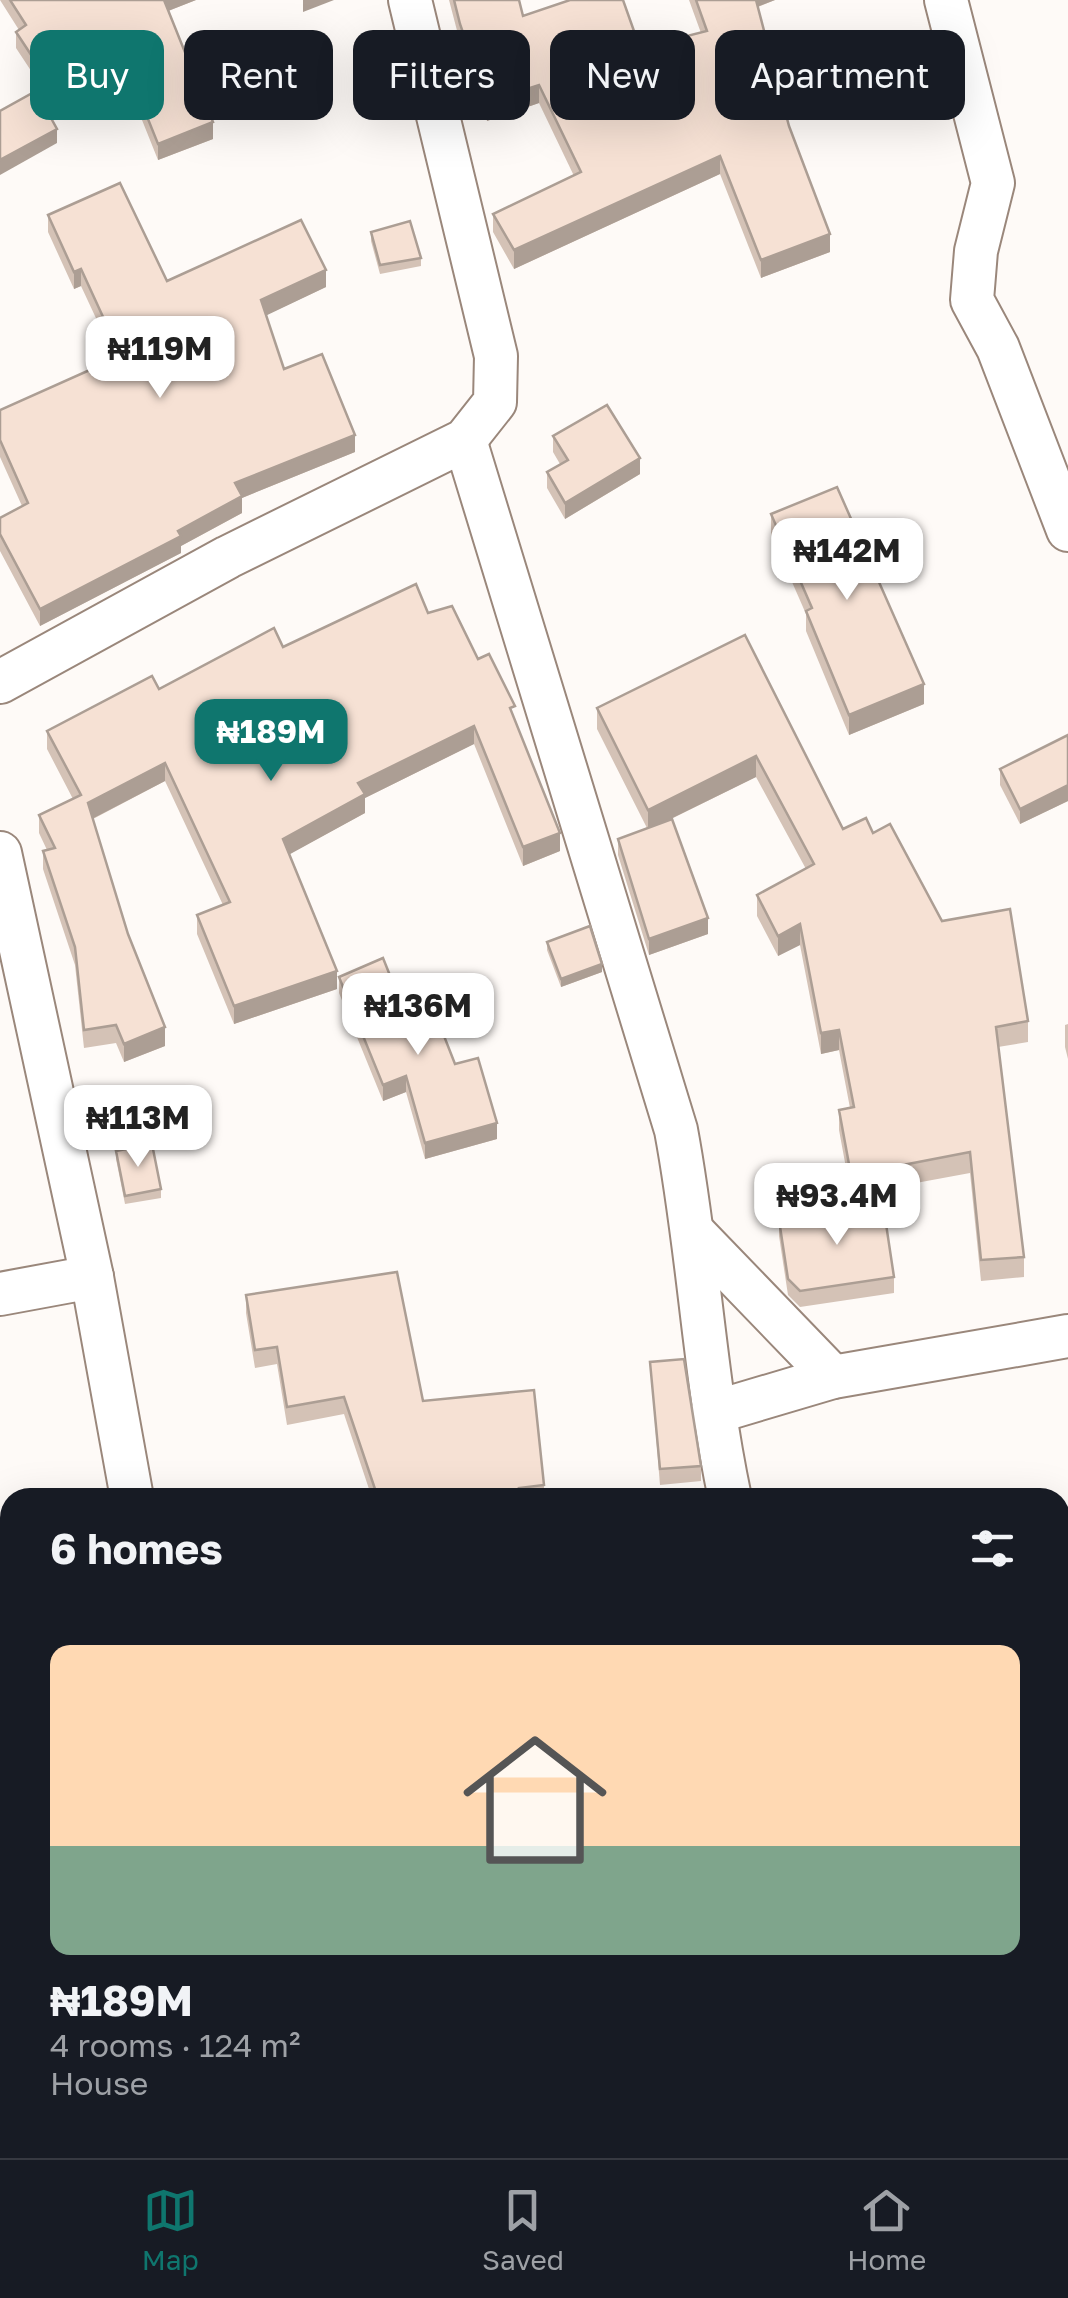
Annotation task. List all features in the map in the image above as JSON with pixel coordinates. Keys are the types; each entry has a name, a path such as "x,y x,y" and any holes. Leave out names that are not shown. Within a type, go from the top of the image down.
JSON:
{"street":[{"path":"0,682 228,557 465,440 494,402 496,356 410,0"},
{"path":"946,0 993,183 976,251 972,300 998,348 1068,530"},
{"path":"465,440 676,1130 695,1234 712,1414 728,1488"},
{"path":"0,853 92,1277 130,1488"},
{"path":"695,1234 833,1377"},
{"path":"0,1294 92,1277"},
{"path":"712,1414 833,1377 1068,1336"}],"building":[{"path":"10,0 164,0 184,50 184,120 213,122 158,144 148,120 164,120 164,30 30,30 30,53 16,32 26,25"},
{"path":"454,0 519,0 523,16 570,0 623,0 634,30 550,30 550,108 539,85 530,88 530,30 462,30"},
{"path":"696,0 756,0 764,30 715,30 715,120 787,120 830,234 761,260 720,156 514,250 493,214 581,172 556,120 695,120 695,34 707,31"},
{"path":"30,94 30,120 52,120 57,129 0,160 0,111"},
{"path":"120,183 167,281 301,220 326,270 261,300 284,369 322,354 355,435 235,483 242,496 178,531 181,536 40,609 0,534 0,518 28,503 0,440 0,410 121,356 81,269 74,272 48,215"},
{"path":"410,221 421,258 380,265 371,232"},
{"path":"607,405 640,458 565,503 547,472 568,460 553,436"},
{"path":"837,487 924,684 849,715 806,611 812,608 771,514"},
{"path":"416,584 428,613 452,606 478,659 489,654 515,706 510,708 560,833 523,847 474,726 358,783 365,794 283,839 337,971 234,1006 197,915 230,902 165,763 88,803 128,934 165,1027 124,1044 116,1025 84,1030 75,947 43,851 55,848 39,815 81,795 47,731 152,676 159,689 274,628 283,647"},
{"path":"745,635 843,829 866,818 873,833 890,824 942,921 1010,909 1028,1021 996,1027 1024,1257 981,1260 970,1152 851,1175 839,1110 854,1107 839,1030 821,1033 800,924 778,936 757,895 814,864 756,756 648,810 597,708"},
{"path":"1068,735 1068,785 1020,809 1000,769"},
{"path":"672,819 708,918 649,939 618,839"},
{"path":"590,926 602,964 561,979 547,942"},
{"path":"383,958 411,1028 437,1018 455,1064 478,1058 497,1123 425,1143 406,1076 383,1085 339,977"},
{"path":"152,1144 161,1189 125,1196 116,1151"},
{"path":"883,1204 894,1277 800,1291 788,1279 779,1220"},
{"path":"397,1272 423,1401 534,1390 544,1485 375,1488 344,1397 287,1407 277,1347 255,1350 246,1295"},
{"path":"684,1359 701,1466 660,1469 650,1362"}]}
